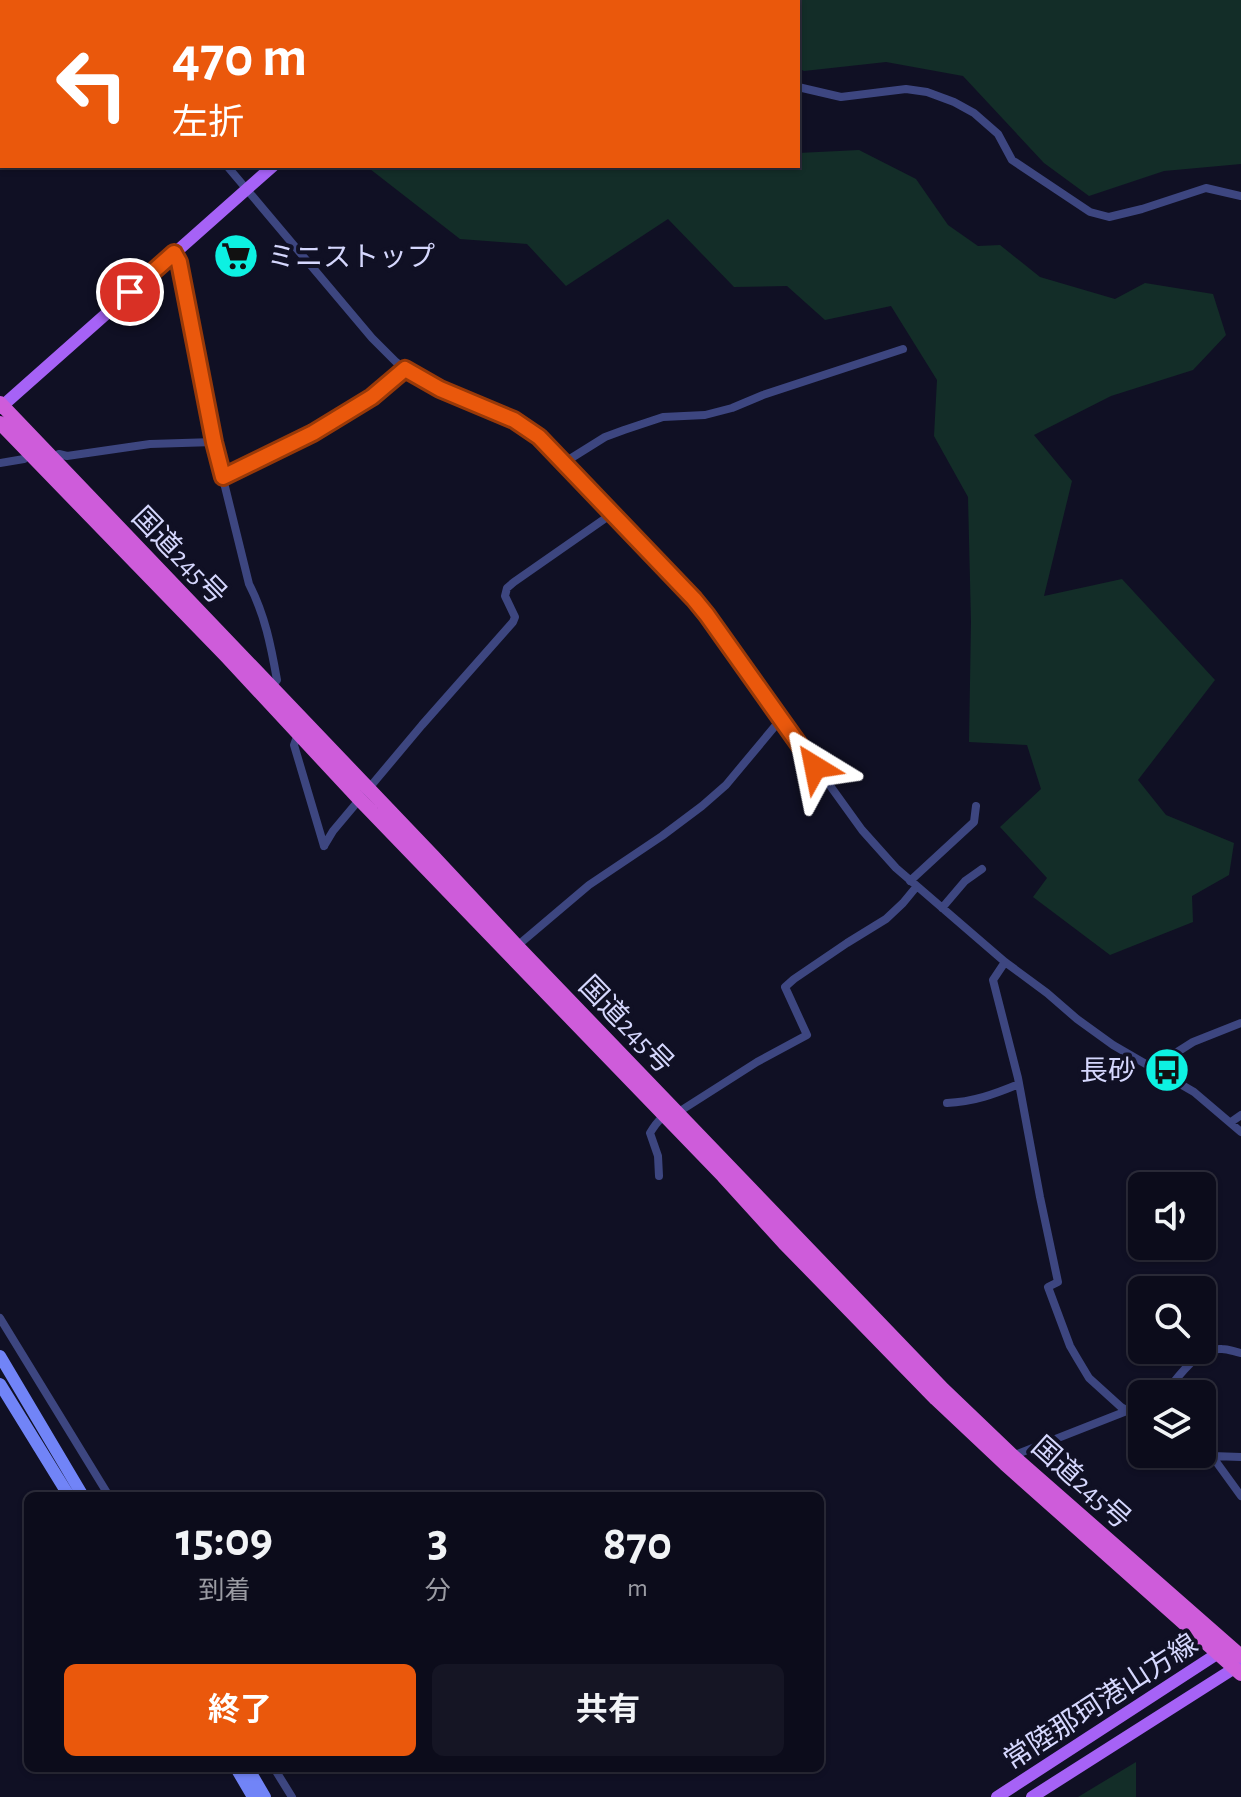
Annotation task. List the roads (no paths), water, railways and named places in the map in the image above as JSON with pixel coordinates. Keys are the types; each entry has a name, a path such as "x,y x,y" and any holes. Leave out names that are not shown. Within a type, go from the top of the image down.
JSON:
{"highway":[{"name":"国道245号","path":"1,406 272,687 364,794 1009,1460 1239,1666"},
{"name":"国道245号","path":"0,423 298,734 364,794 517,946 671,1114"}],"main road":[{"path":"1,406 271,168"},
{"path":"0,1356 81,1492"},
{"path":"0,1384 67,1492"},
{"name":"常陸那珂港山方線","path":"997,1797 1223,1650"},
{"name":"常陸那珂港山方線","path":"1032,1797 1239,1666"},
{"path":"238,1772 253,1797"},
{"path":"250,1772 265,1797"}],"street":[{"path":"800,87 841,97 906,89 927,92 954,102 974,113 998,134 1012,160 1090,212 1109,217 1206,188 1241,196"},
{"path":"229,168 372,338 405,369 440,389 526,426 553,449 707,615 862,830 913,884 1099,1036 1194,1092 1241,1132"},
{"path":"174,253 179,262 214,442 249,584 259,603 270,639 277,680 272,687"},
{"path":"565,462 605,437 624,430 663,417 705,415 732,408 903,349"},
{"path":"223,477 313,433 372,397 405,369"},
{"path":"59,454 67,456 150,444 214,442"},
{"path":"0,463 24,459"},
{"path":"298,734 294,745 324,846 364,794 513,622 515,617 505,596 507,588 613,513"},
{"path":"517,946 589,885 702,806 726,785 781,719"},
{"path":"659,1176 658,1156 650,1133 659,1119 807,1035 785,987 886,919 903,903 913,884 974,822 976,806"},
{"path":"942,908 965,881 982,869"},
{"path":"1005,962 993,980 1019,1084 1058,1282 1048,1287 1070,1346 1089,1378 1128,1411 1009,1460"},
{"path":"1152,1068 1193,1042 1241,1023"},
{"path":"947,1103 966,1102 1019,1084"},
{"path":"1231,1122 1241,1115"},
{"path":"0,1318 107,1492"},
{"path":"1176,1380 1206,1351 1221,1348 1241,1353"},
{"path":"1216,1456 1241,1457"},
{"path":"1216,1462 1241,1496"},
{"path":"276,1772 292,1797"}],"place":[{"name":"ミニストップ","path":"236,256"},
{"name":"長砂","path":"1167,1070"}]}
